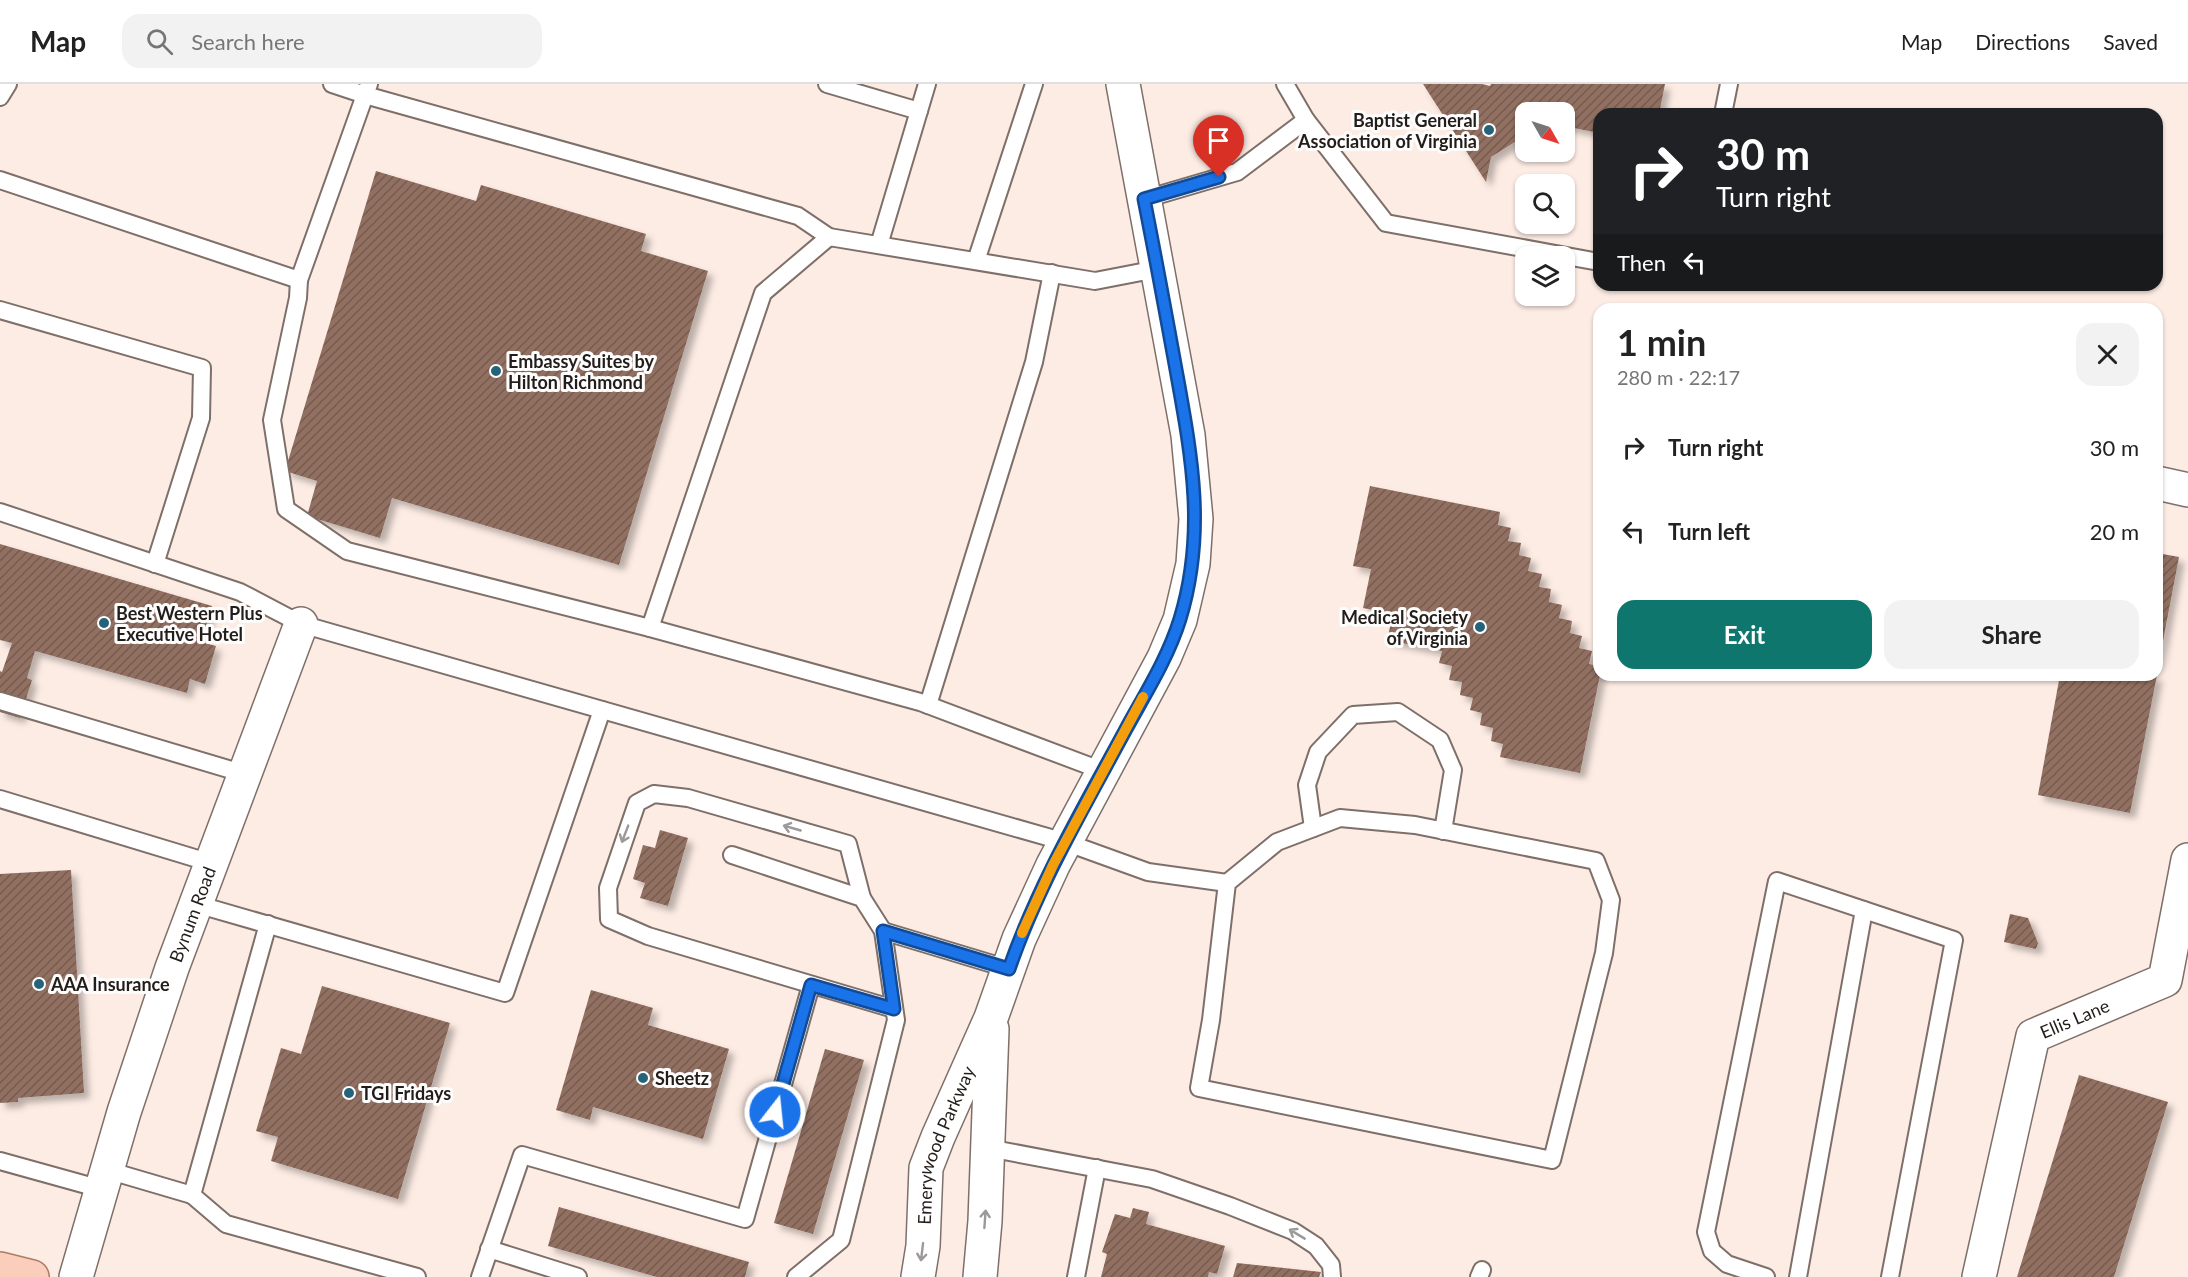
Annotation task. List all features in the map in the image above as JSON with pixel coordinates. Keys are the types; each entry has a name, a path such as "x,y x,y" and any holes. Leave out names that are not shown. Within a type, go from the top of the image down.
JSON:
{"main road":[{"path":"0,1269 32,1277"}],"street":[{"name":"Emerywood Parkway","path":"918,1277 923,1246 926,1168 991,1018 1019,939 1065,842 1164,658 1180,620 1193,564 1196,519 1188,435 1124,84"},
{"path":"2163,484 2188,490"},
{"name":"Bynum Road","path":"76,1277 104,1179 164,990 301,624"},
{"name":"Ellis Lane","path":"1979,1277 2032,1036 2165,980 2188,860"},
{"name":"Emerywood Parkway","path":"980,1277 985,1221 993,1038 991,1018"}],"lane":[{"path":"0,97 8,84"},
{"path":"332,84 367,90 798,216 829,237 1095,281 1157,269"},
{"path":"879,245 927,84"},
{"path":"976,261 1034,84"},
{"path":"1285,84 1306,120 1386,223 1593,261"},
{"path":"1724,108 1729,84"},
{"path":"832,85 863,89 919,111"},
{"path":"367,90 299,280 298,298 272,420 286,509 347,551 650,628 928,705 1103,771"},
{"path":"1144,199 1237,172 1306,120"},
{"path":"0,180 299,280"},
{"path":"650,628 763,293 829,237"},
{"path":"928,705 1034,362 1052,273"},
{"path":"0,310 202,368 201,418 155,564"},
{"path":"0,512 240,592 301,624 1065,842 1148,872 1227,883"},
{"path":"0,701 245,774"},
{"path":"196,904 505,993 602,710"},
{"path":"1313,828 1307,785 1318,752 1353,715 1398,712 1440,740 1453,770 1443,831"},
{"path":"796,1277 841,1240 896,1020 883,931 862,898 848,844 688,798 654,794 637,803 608,888 609,919 648,936 894,1009"},
{"path":"0,799 211,863"},
{"path":"1340,818 1415,825 1596,861 1611,900 1604,953 1552,1160 1199,1088 1211,1020 1227,883 1277,842 1313,828 1340,818"},
{"path":"732,855 862,898"},
{"path":"1766,1277 1727,1264 1712,1251 1706,1232 1777,881 1954,940 1890,1277"},
{"path":"1798,1277 1864,910"},
{"path":"192,1195 268,924"},
{"path":"883,931 1009,969"},
{"path":"480,1277 522,1155 745,1219 811,985"},
{"path":"988,1148 1152,1179 1230,1206 1293,1231 1316,1246 1331,1264 1332,1277"},
{"path":"0,1161 192,1195 226,1224 417,1277"},
{"path":"1076,1277 1097,1168"},
{"path":"489,1249 578,1277"}],"building":[{"name":"Baptist General Association of Virginia","path":"1423,84 1490,86 1491,84 1665,84 1660,108 1593,108 1593,132 1575,128 1575,102 1515,102 1515,142 1491,157 1486,182"},
{"name":"Embassy Suites by Hilton Richmond","path":"376,171 476,201 481,185 646,234 641,251 708,271 619,565 392,498 380,538 307,516 317,481 285,471"},
{"name":"Medical Society of Virginia","path":"1370,486 1500,512 1498,525 1511,528 1508,541 1521,543 1519,555 1531,558 1528,571 1542,574 1539,587 1551,589 1549,602 1562,605 1559,618 1572,621 1570,633 1582,636 1579,648 1592,651 1589,664 1593,665 1593,681 1599,681 1580,773 1500,757 1503,744 1491,741 1493,728 1480,725 1482,713 1470,710 1473,698 1460,695 1462,682 1449,680 1452,666 1439,663 1442,651 1387,640 1393,614 1363,608 1371,569 1353,566"},
{"name":"Best Western Plus Executive Hotel","path":"0,544 212,606 201,642 216,646 205,684 190,679 187,693 35,651 27,678 32,680 20,718 0,712 0,671 2,672 12,643 0,640"},
{"path":"2163,554 2179,557 2163,641"},
{"path":"2059,681 2156,681 2130,813 2038,795"},
{"path":"660,830 688,838 668,906 640,898 645,883 633,879 643,845 655,848"},
{"name":"AAA Insurance","path":"71,870 84,1093 18,1098 18,1102 0,1103 0,874"},
{"path":"2010,914 2028,918 2038,943 2036,949 2004,942"},
{"name":"TGI Fridays","path":"322,986 450,1023 398,1199 271,1161 278,1137 256,1131 281,1048 301,1054"},
{"name":"Sheetz","path":"591,990 653,1008 648,1025 729,1049 703,1139 593,1107 590,1120 556,1110"},
{"path":"825,1049 864,1060 813,1234 774,1223"},
{"path":"2079,1075 2168,1102 2114,1277 2017,1277"},
{"path":"559,1207 749,1262 745,1277 657,1277 548,1246"},
{"path":"1133,1208 1149,1212 1146,1224 1225,1246 1217,1274 1209,1272 1208,1277 1101,1277 1107,1254 1102,1252 1115,1214 1130,1218"},
{"path":"1237,1263 1321,1272 1319,1277 1233,1277"}],"slow traffic":[{"path":"1022,933 1053,865 1143,697"}],"place":[{"name":"Baptist General Association of Virginia","path":"1489,130"},
{"name":"Embassy Suites by Hilton Richmond","path":"496,371"},
{"name":"Best Western Plus Executive Hotel","path":"104,623"},
{"name":"Medical Society of Virginia","path":"1480,627"},
{"name":"AAA Insurance","path":"39,984"},
{"name":"Sheetz","path":"643,1078"},
{"name":"TGI Fridays","path":"349,1093"}],"route":[{"path":"775,1112 811,985 894,1009 883,931 1009,969 1019,939 1053,865 1164,658 1180,620 1193,564 1196,519 1188,435 1144,199 1219,177"}]}
